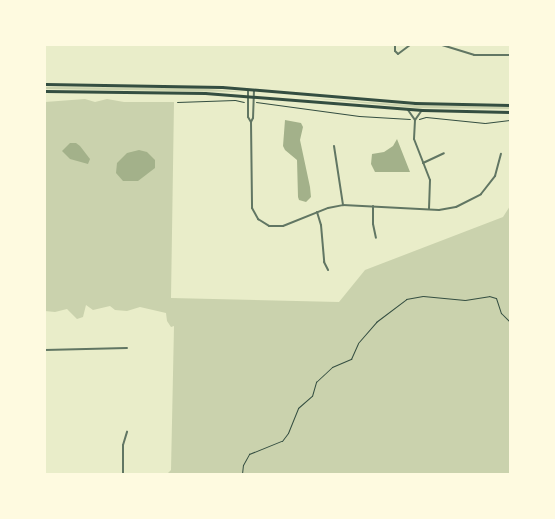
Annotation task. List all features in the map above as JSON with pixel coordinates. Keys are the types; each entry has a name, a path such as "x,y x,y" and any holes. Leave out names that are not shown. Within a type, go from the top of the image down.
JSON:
{"main road":[{"path":"45,84 254,88 415,103 510,105"},
{"path":"45,91 254,95 422,110 510,112"}],"street":[{"path":"395,45 395,51 398,54 402,53 410,45"},
{"path":"442,45 456,51 474,55 510,55"},
{"path":"248,88 248,117 251,122"},
{"path":"254,88 253,118 251,122 252,208 258,219 269,226 280,227 317,212 344,205 429,209 456,207 481,194 495,176 502,154"},
{"path":"407,109 415,119"},
{"path":"422,110 415,119 414,139 430,185 429,209"},
{"path":"334,146 344,205"},
{"path":"423,163 444,153"},
{"path":"373,206 373,224 376,238"},
{"path":"317,212 321,225 324,262 328,270"},
{"path":"45,350 127,348"},
{"path":"123,474 123,445 127,432"}],"path":[{"path":"177,102 235,100 245,102"},
{"path":"258,102 359,116 415,119 426,117 485,123 510,120"},
{"path":"242,474 243,465 248,454 282,441 288,433 298,408 312,396 316,382 332,367 343,364 351,359 358,343 376,322 406,299 422,296 465,300 488,296 496,298 501,313 510,322"}],"shaded area":[{"path":"45,87 197,88 245,92 45,89"},
{"path":"298,97 409,105 510,107 510,109 417,108"},
{"path":"85,99 95,102 107,99 124,102 174,102 171,298 339,302 365,270 503,217 510,206 510,474 167,474 171,470 174,326 171,327 167,321 166,313 140,307 127,311 115,310 110,306 93,310 86,305 83,317 77,319 67,309 55,312 45,311 45,102"},
{"path":"285,120 301,123 303,127 300,140 311,197 306,202 299,200 298,197 297,160 283,146"},
{"path":"397,139 410,172 375,172 371,164 372,154 384,152 393,146"},
{"path":"70,143 76,143 80,146 90,159 88,164 70,159 62,151"},
{"path":"139,150 147,152 155,160 155,168 138,181 123,181 116,173 117,163 127,153"}]}
